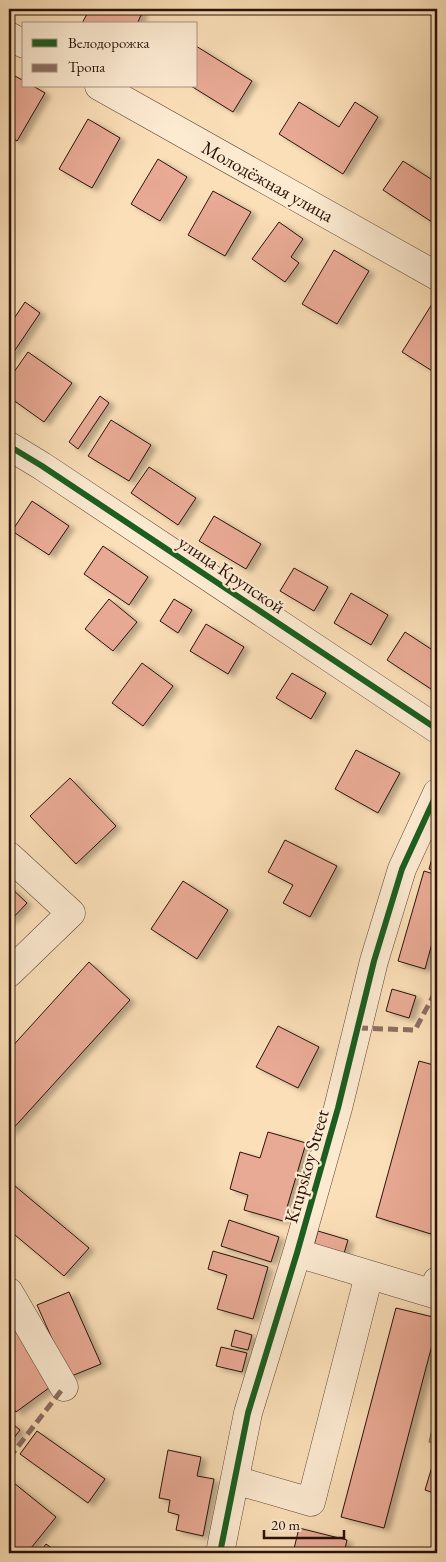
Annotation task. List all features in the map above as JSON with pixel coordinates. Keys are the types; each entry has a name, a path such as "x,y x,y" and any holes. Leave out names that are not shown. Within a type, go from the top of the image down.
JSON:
{"street":[{"path":"9,36 22,43"},
{"name":"Молодёжная улица","path":"103,88 437,276"},
{"name":"улица Крупской","path":"9,446 437,729"},
{"name":"Krupskoy Street","path":"220,1553 248,1413 297,1253 338,1108 380,942 402,868 437,793"},
{"path":"9,856 71,913 9,973"},
{"path":"297,1253 434,1294 437,1281"},
{"path":"235,1480 311,1502 369,1275"},
{"path":"9,1292 64,1387"}],"shaded area":[{"path":"437,1409 437,1445 429,1442"}],"building":[{"path":"90,9 135,9 142,13 138,22 83,22"},
{"path":"198,47 252,81 233,112 194,88 198,88"},
{"path":"15,76 22,80 22,88 36,88 45,93 17,141 9,136 9,88"},
{"path":"299,102 339,127 355,102 378,117 343,174 279,134"},
{"path":"88,119 120,138 92,188 59,169"},
{"path":"158,159 187,177 160,221 131,204"},
{"path":"403,161 437,183 437,215 432,222 383,190"},
{"path":"213,191 251,212 225,256 188,235"},
{"path":"279,222 303,239 291,257 299,263 285,282 252,259"},
{"path":"334,250 369,271 337,324 302,304"},
{"path":"25,302 40,313 9,359 9,326"},
{"path":"432,304 437,307 437,367 434,372 402,352"},
{"path":"28,352 72,383 44,422 9,397 9,379"},
{"path":"100,396 109,403 78,449 69,442"},
{"path":"111,420 151,445 129,481 88,456"},
{"path":"149,467 196,498 178,525 131,493"},
{"path":"32,501 69,526 49,555 12,531"},
{"path":"214,516 261,544 246,569 199,541"},
{"path":"103,546 148,577 129,605 84,574"},
{"path":"294,568 328,587 314,611 280,591"},
{"path":"351,593 388,615 371,645 334,623"},
{"path":"109,599 137,622 113,651 85,629"},
{"path":"174,599 192,610 178,633 160,621"},
{"path":"206,624 244,647 228,674 190,651"},
{"path":"405,632 437,653 437,693 387,660"},
{"path":"142,663 173,686 143,726 112,703"},
{"path":"292,673 326,693 311,719 276,698"},
{"path":"356,750 400,773 378,813 335,789"},
{"path":"70,778 116,826 76,864 30,816"},
{"path":"285,840 337,866 310,917 283,903 293,885 268,872"},
{"path":"437,841 437,871 429,869"},
{"path":"424,871 437,875 437,925 425,969 398,961"},
{"path":"183,881 228,910 197,959 151,929"},
{"path":"9,886 27,903 9,922"},
{"path":"89,962 130,1000 9,1133 9,1050"},
{"path":"392,989 416,996 409,1018 386,1011"},
{"path":"278,1026 319,1047 298,1088 256,1067"},
{"path":"419,1061 437,1066 437,1212 431,1234 376,1217"},
{"path":"268,1132 306,1143 283,1221 244,1210 248,1195 230,1189 240,1152 260,1158"},
{"path":"9,1181 89,1248 64,1276 9,1230"},
{"path":"229,1220 279,1237 271,1262 221,1246"},
{"path":"318,1231 348,1240 342,1260 312,1252"},
{"path":"213,1251 268,1267 253,1319 217,1309 227,1275 208,1269"},
{"path":"69,1292 101,1364 69,1377 37,1305"},
{"path":"396,1308 437,1318 437,1326 384,1528 341,1517"},
{"path":"9,1317 57,1382 16,1412 9,1402"},
{"path":"235,1330 252,1335 248,1350 231,1346"},
{"path":"221,1347 247,1353 242,1372 216,1366"},
{"path":"9,1421 20,1430 9,1444"},
{"path":"37,1431 105,1479 88,1503 20,1454"},
{"path":"168,1450 201,1457 197,1476 214,1479 203,1536 176,1530 179,1515 168,1512 170,1500 159,1498"},
{"path":"437,1450 437,1494 425,1490"},
{"path":"9,1479 56,1517 27,1553 9,1553"},
{"path":"299,1528 347,1540 344,1553 293,1553"},
{"path":"46,1544 59,1553 39,1553"}],"marked path":[{"path":"358,1028 415,1030 437,989"},
{"path":"9,1458 64,1387"}],"cycle path":[{"path":"9,446 42,466 437,729"},
{"path":"220,1553 248,1413 297,1253 338,1108 374,961 402,869 437,793"}]}
